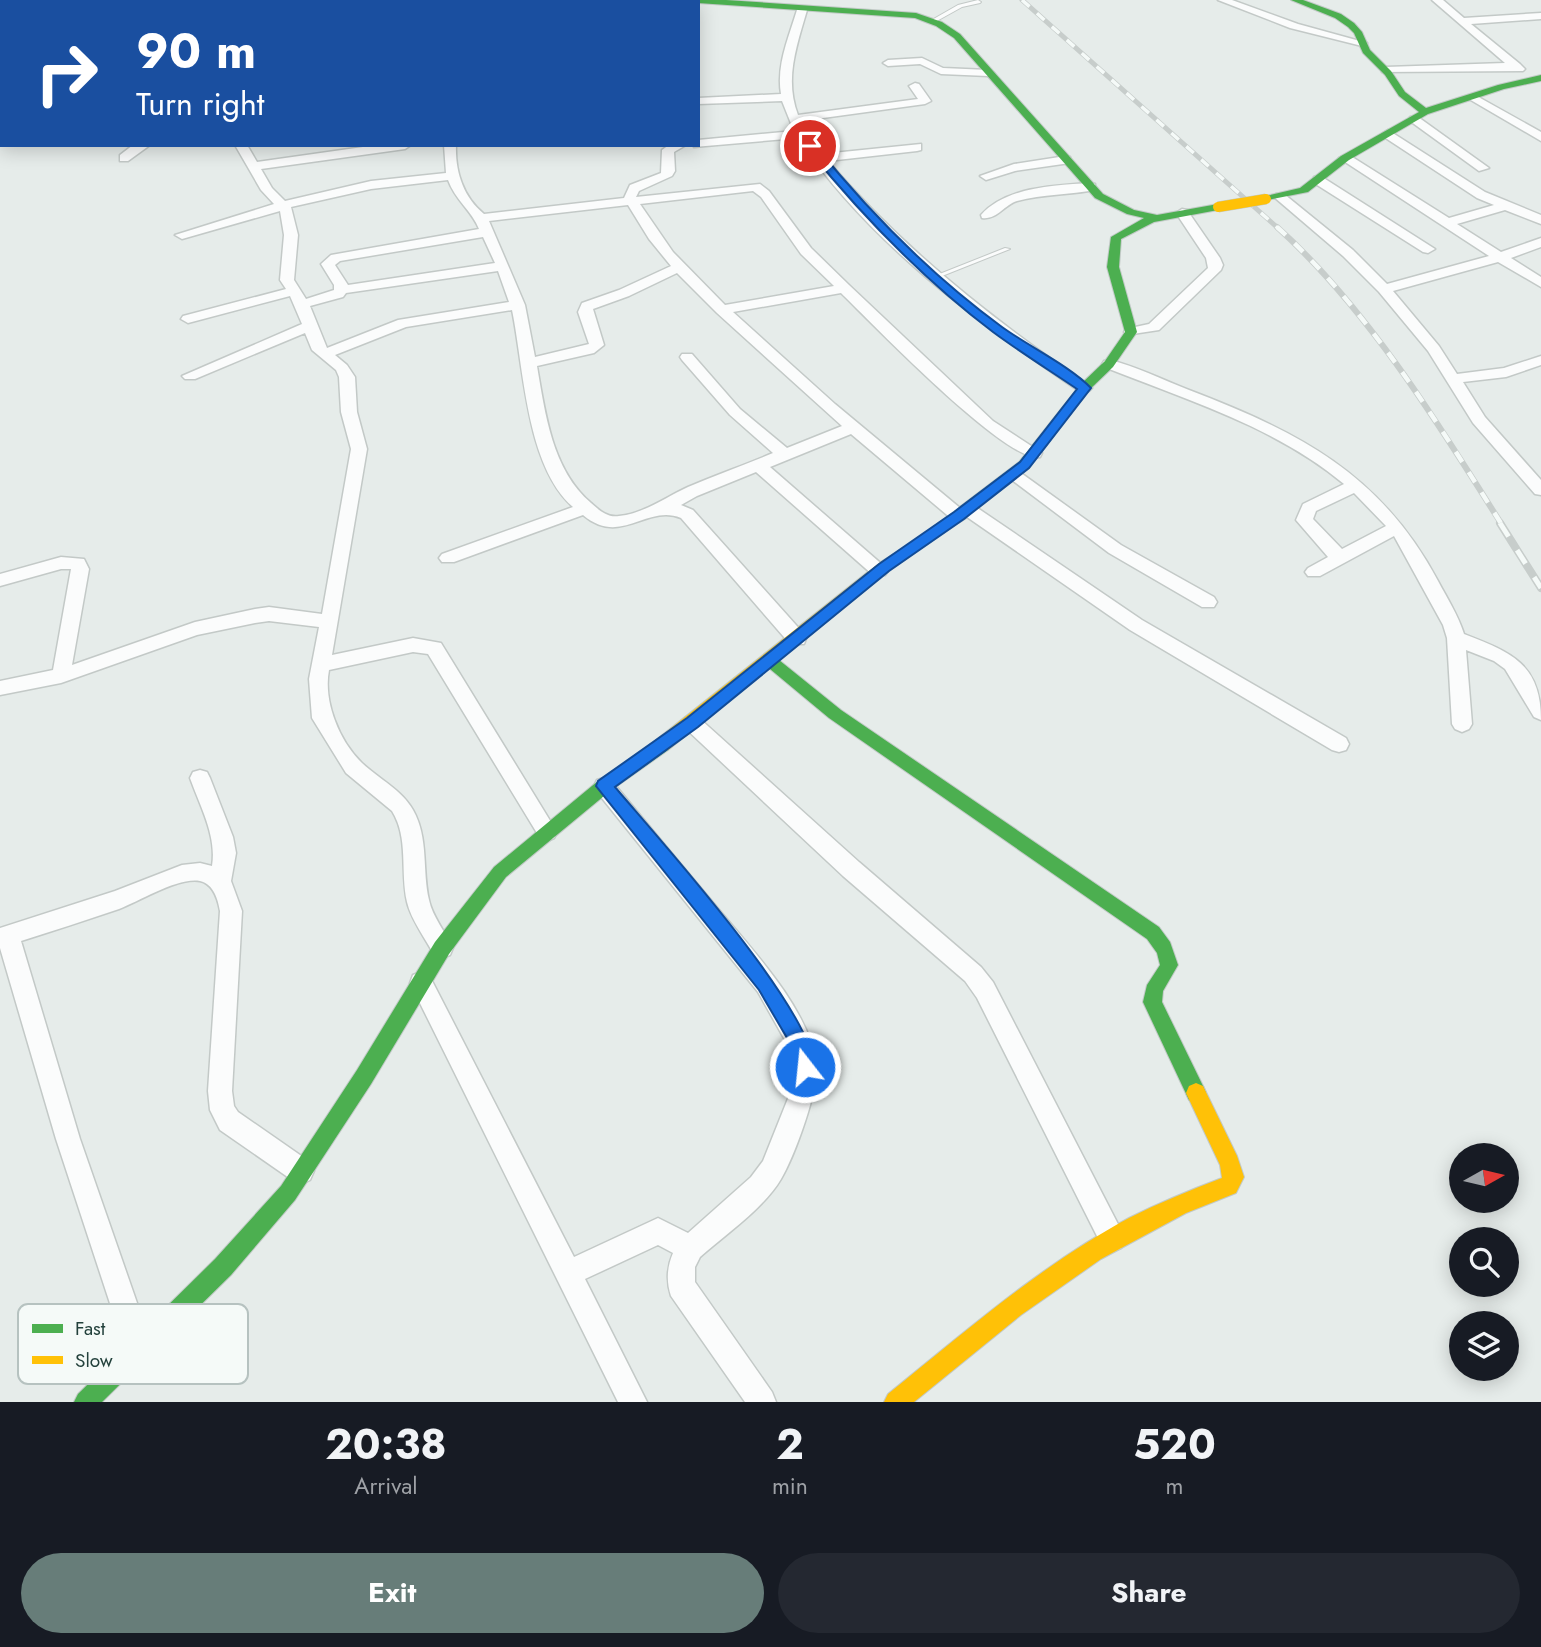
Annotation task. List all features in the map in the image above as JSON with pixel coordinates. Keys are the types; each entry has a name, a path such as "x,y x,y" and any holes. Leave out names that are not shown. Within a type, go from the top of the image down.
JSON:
{"main road":[{"path":"1295,0 1345,21 1358,32 1366,51 1386,70 1419,116"},
{"path":"700,1 909,16 933,21 957,36 1104,201 1121,233"},
{"path":"185,1304 223,1267 288,1193 364,1077 442,948 500,872 604,786 692,723 879,571 963,513 1014,473 1034,453 1084,388 1110,364 1131,331 1113,267 1115,242 1121,233 1157,218 1304,190 1345,158 1419,116 1537,79"},
{"path":"1104,201 1131,212 1157,218"},
{"path":"769,660 835,714 1153,933 1166,949 1171,961 1170,972 1152,990 1152,1002 1230,1163 1234,1177 1228,1186 1181,1200 1084,1254 896,1402"},
{"path":"86,1402 104,1384"}],"street":[{"path":"1223,0 1294,26 1362,43"},
{"path":"1437,0 1516,66 1537,79"},
{"path":"802,10 784,78 786,97 800,134 850,195 909,255 997,329 1084,388"},
{"path":"1462,21 1541,16"},
{"path":"888,63 922,61 941,71 988,73"},
{"path":"1386,70 1516,66"},
{"path":"793,119 925,101 915,86"},
{"path":"700,101 786,97"},
{"path":"1473,97 1541,137"},
{"path":"1419,116 1483,168"},
{"path":"700,144 800,134"},
{"path":"1388,134 1455,180 1504,206 1541,220"},
{"path":"124,158 139,147"},
{"path":"242,147 267,190 283,204 291,235 286,274 314,341 342,368 347,377 349,412 360,458 317,680 321,718 353,767 399,805 406,816 413,843 418,903 442,948"},
{"path":"253,166 391,147"},
{"path":"450,147 449,166 453,176 474,214 484,225 518,305 548,455 569,491 595,516 608,522 618,522 668,506 691,492 852,428"},
{"path":"673,147 668,150 669,171 666,176 634,188 629,196 650,231 722,310 852,428 963,513 1136,625 1339,744"},
{"path":"820,158 917,147"},
{"path":"1345,158 1541,283"},
{"path":"986,176 1066,160"},
{"path":"182,235 283,204 371,185 453,176"},
{"path":"1318,180 1428,249"},
{"path":"341,290 341,285 328,264 336,258 484,225 631,200 756,187 765,194 806,251 844,288 987,424 1034,453"},
{"path":"987,215 1009,199 1066,188 1091,187"},
{"path":"1273,198 1348,253 1384,289 1434,349 1484,427 1535,474 1541,490"},
{"path":"1447,223 1504,206"},
{"path":"1131,331 1154,327 1214,270 1213,258 1182,213"},
{"path":"1384,289 1500,257 1541,242"},
{"path":"188,319 338,293 341,290 501,266"},
{"path":"529,363 589,350 597,345 585,312 587,306 624,293 680,267"},
{"path":"722,310 844,288"},
{"path":"325,354 395,325 518,305"},
{"path":"190,376 309,326"},
{"path":"687,357 735,412 785,456"},
{"path":"1454,379 1506,372 1541,360"},
{"path":"1110,364 1282,435 1322,460 1354,486 1396,528 1413,551 1452,625 1456,638 1462,724"},
{"path":"759,466 879,571"},
{"path":"1014,473 1115,549 1208,602"},
{"path":"1340,558 1304,520 1309,508 1354,486"},
{"path":"668,506 687,514 797,639"},
{"path":"448,558 587,508"},
{"path":"1314,572 1396,528"},
{"path":"0,580 61,563 78,563 80,569 61,676"},
{"path":"0,688 61,676 195,629 255,616 276,615 327,621"},
{"path":"1456,638 1501,656 1512,664 1541,712"},
{"path":"320,665 414,645 434,648 547,832"},
{"path":"692,723 852,869 973,974 985,990 1112,1239"},
{"path":"200,778 222,837 225,853 220,882"},
{"path":"604,786 766,984 802,1049 805,1067 801,1096 772,1170 760,1186 691,1248 682,1264 681,1286 762,1402"},
{"path":"124,1304 4,937 185,874 198,871 209,874 220,882 229,895 230,911 220,1091 222,1110 229,1121 301,1171"},
{"path":"421,983 633,1402"},
{"path":"568,1273 657,1231 691,1248"}],"lane":[{"path":"933,21 960,6 978,2"},
{"path":"935,277 1007,249"}],"railway":[{"path":"1022,0 1279,229"},
{"path":"1277,227 1310,259 1371,330 1426,407 1502,525"},
{"path":"1500,523 1541,588"}],"traffic: fast":[{"path":"1295,0 1338,16 1351,25 1358,32 1366,51 1388,73 1402,94 1425,112"},
{"path":"700,1 916,16 939,24 957,36 1099,196 1131,212 1157,218"},
{"path":"1266,199 1304,190 1345,158 1425,112 1501,87 1541,78"},
{"path":"918,544 1024,465 1084,388 1109,364 1131,332 1113,267 1116,237 1151,219 1218,207"},
{"path":"769,660 835,714 1153,933 1164,947 1169,965 1157,983 1152,1002 1196,1093"},
{"path":"185,1304 223,1267 288,1193 364,1077 442,948 500,872 604,786 662,745"},
{"path":"86,1402 104,1384"}],"traffic: slow":[{"path":"1218,207 1266,199"},
{"path":"662,745 884,567 918,544"},
{"path":"896,1402 1013,1307 1093,1251 1181,1204 1229,1186 1234,1177 1230,1163 1196,1093"}],"route":[{"path":"805,1067 802,1049 794,1031 766,984 604,786 692,723 884,567 959,516 1024,465 1084,388 997,329 909,255 850,195 810,146"}]}
